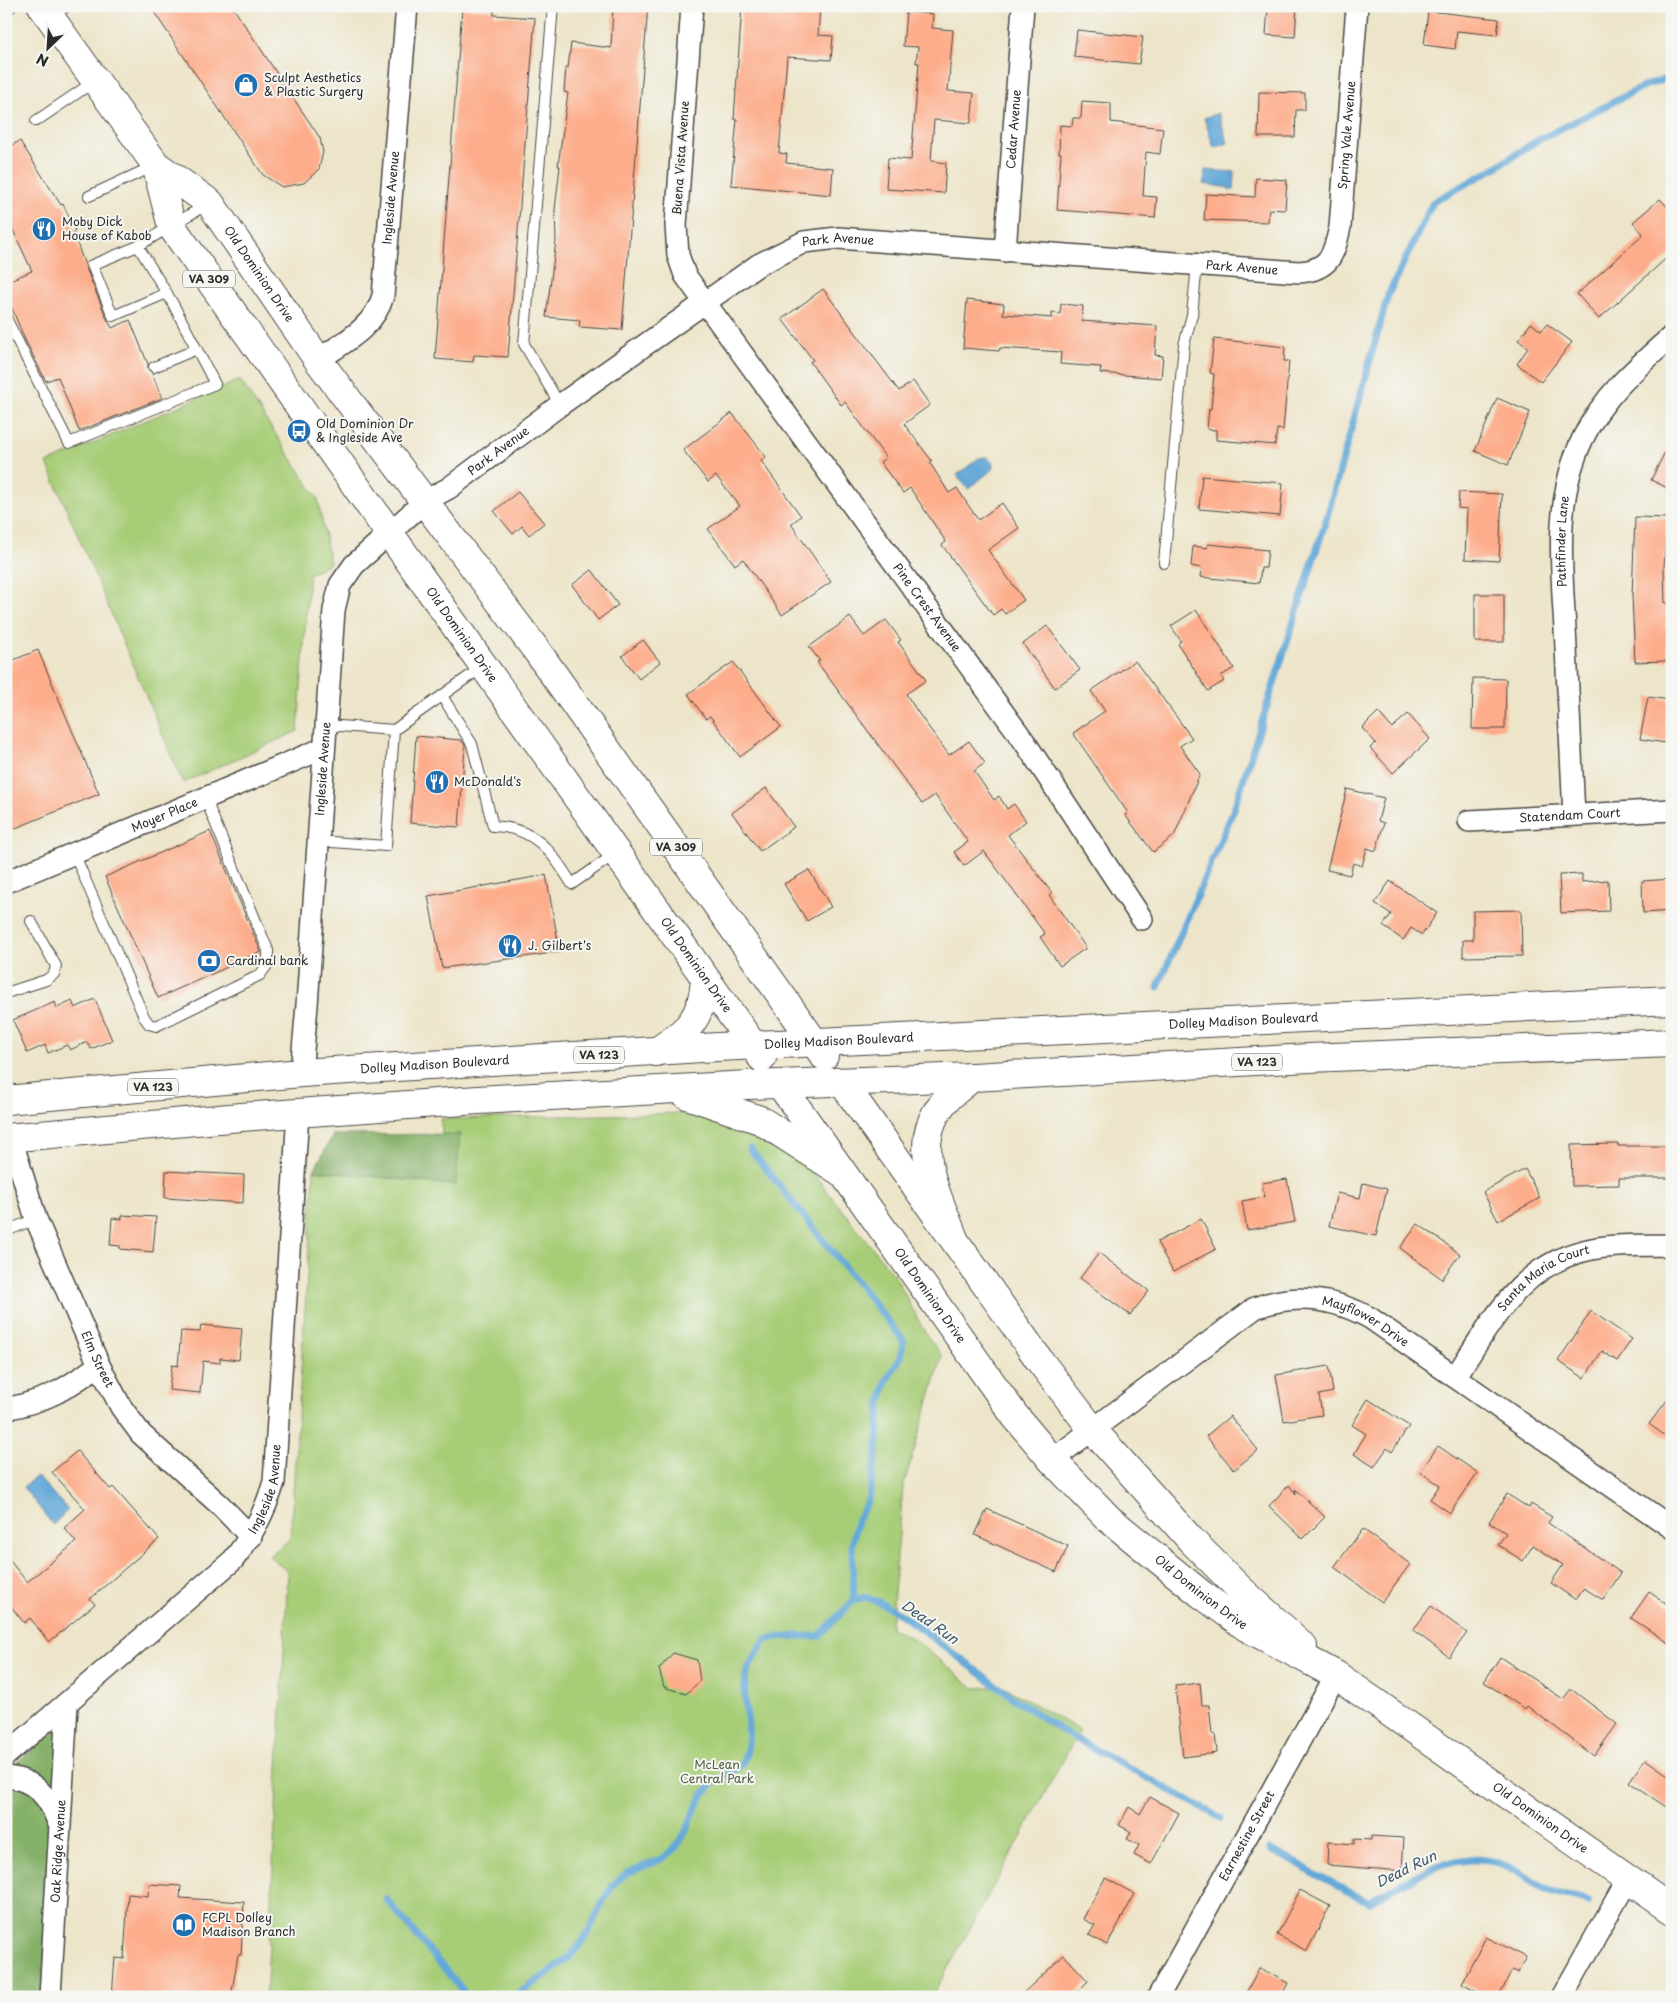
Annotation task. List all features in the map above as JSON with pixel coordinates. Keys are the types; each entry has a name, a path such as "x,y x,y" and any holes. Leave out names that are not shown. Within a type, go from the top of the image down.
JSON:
{"main road":[{"name":"Old Dominion Drive","path":"53,10 95,81 156,165 210,203 318,360 537,651 1040,1361 1092,1429 1166,1513 1216,1565 1336,1675"},
{"name":"Old Dominion Drive","path":"156,165 172,227 705,980 754,1046 975,1363 1052,1460 1109,1519 1194,1590 1246,1627 1336,1675 1672,1910"},
{"path":"656,1052 678,1037 694,1020 703,999 705,980"},
{"name":"Dolley Madison Boulevard","path":"6,1100 301,1073 395,1067 754,1046 1672,1000"},
{"name":"VA 123","path":"9,1138 241,1117 478,1100 780,1084 973,1077 1309,1058 1672,1043"},
{"path":"298,1113 303,1103 319,1094 395,1067"},
{"path":"241,1117 284,1095 298,1081 301,1073"},
{"path":"954,1238 929,1168 927,1138 931,1122 939,1108 973,1077"},
{"path":"671,1090 760,1120 841,1172"}],"street":[{"name":"Ingleside Avenue","path":"318,360 364,327 376,313 383,296 407,6"},
{"name":"Buena Vista Avenue","path":"692,6 676,241 678,255 685,275 705,303"},
{"name":"Cedar Avenue","path":"1005,251 1023,6"},
{"name":"Spring Vale Avenue","path":"1328,261 1335,249 1340,227 1356,6"},
{"name":"Park Avenue","path":"425,502 449,488 560,405 771,258 793,246 815,239 838,238 1299,272 1316,269 1328,261"},
{"name":"Pine Crest Avenue","path":"705,303 1024,741 1142,919"},
{"name":"Pathfinder Lane","path":"1574,815 1561,542 1566,487 1583,438 1600,410 1625,378 1672,336"},
{"name":"Ingleside Avenue","path":"301,1073 334,610 337,593 354,566 425,502"},
{"name":"Moyer Place","path":"6,882 324,748"},
{"name":"Statendam Court","path":"1469,821 1672,810"},
{"name":"Ingleside Avenue","path":"6,1756 234,1560 251,1537 265,1510 274,1482 298,1113"},
{"name":"Elm Street","path":"9,1138 36,1219 100,1365 121,1406 141,1434 220,1505 251,1537"},
{"name":"Santa Maria Court","path":"1455,1377 1506,1302 1524,1282 1546,1265 1569,1254 1594,1248 1672,1245"},
{"name":"Mayflower Drive","path":"1052,1460 1255,1308 1281,1300 1310,1299 1356,1310 1672,1528"},
{"path":"6,1409 36,1403 60,1393 100,1365"},
{"name":"Earnestine Street","path":"1158,1997 1336,1675"},
{"name":"Oak Ridge Avenue","path":"50,1997 67,1705"},
{"path":"6,1777 18,1778 30,1783 44,1793 52,1804 60,1826"},
{"path":"1562,1997 1628,1879"}],"lane":[{"path":"6,10 12,6"},
{"path":"553,6 524,344 560,405"},
{"path":"36,122 95,81"},
{"path":"89,196 156,165"},
{"path":"167,293 113,316 92,266 138,246 210,203"},
{"path":"6,318 69,443 215,384 167,293 138,246"},
{"path":"1164,562 1184,345 1192,314 1197,264"},
{"path":"154,367 196,349"},
{"path":"326,725 394,730 483,666"},
{"path":"442,696 472,744 493,826 519,831 536,838 555,857 572,884 616,854"},
{"path":"318,841 386,846 394,730"},
{"path":"74,853 144,1017 149,1024 156,1026 260,975 268,964 268,950 205,798"},
{"path":"6,993 46,980 54,974 56,966 31,921"},
{"path":"6,1231 36,1219"}],"green space":[{"path":"240,380 318,499 330,563 309,574 298,731 183,783 47,463"},
{"name":"McLean Central Park","path":"684,1113 724,1124 748,1123 786,1135 816,1177 897,1279 925,1333 941,1354 942,1357 903,1487 891,1628 912,1638 974,1688 1002,1686 1080,1730 932,1997 264,1997 267,1982 288,1572 269,1556 290,1539 314,1170 452,1185 440,1119"},
{"path":"460,1134 456,1185 314,1170 333,1135"},
{"path":"66,1722 41,1997 6,1997 6,1771"}],"water":[{"path":"1218,113 1228,143 1214,148 1204,118"},
{"path":"1205,170 1235,172 1234,190 1204,184"},
{"path":"987,457 993,463 992,470 968,489 957,475 979,458"},
{"path":"37,1476 68,1510 53,1525 23,1487"}],"building":[{"path":"150,6 232,6 320,138 323,152 319,169 304,183 282,187 263,175"},
{"path":"613,6 648,6 622,330 579,327 580,320 546,317 556,241 555,210 560,166 558,166 568,93 564,92 566,67 568,68 571,43 611,48"},
{"path":"742,6 820,6 818,35 833,36 831,60 787,57 779,153 787,154 786,163 833,168 831,195 731,185 737,119 734,119"},
{"path":"1268,6 1297,6 1295,37 1266,35"},
{"path":"462,8 494,10 494,15 535,18 508,357 474,355 473,362 435,359"},
{"path":"1428,11 1499,19 1497,35 1457,31 1455,49 1424,45"},
{"path":"906,12 933,14 932,28 953,30 948,91 974,93 971,123 934,120 931,161 946,163 944,193 886,189 888,158 911,160 919,63 916,63 918,47 903,46"},
{"path":"1077,30 1143,37 1139,64 1074,57"},
{"path":"1259,92 1305,93 1305,110 1296,110 1295,137 1258,137"},
{"path":"1082,101 1111,103 1111,122 1163,128 1160,154 1146,152 1143,196 1157,197 1155,218 1057,210 1061,153 1059,153 1060,125 1072,126 1073,118 1081,118"},
{"path":"20,141 61,205 63,204 75,230 73,232 107,319 112,328 130,320 148,364 148,369 152,373 162,398 79,431 58,377 46,381 25,340 6,294 6,282 32,271 6,215 6,148"},
{"path":"1256,178 1287,180 1285,210 1269,209 1268,222 1204,220 1206,194 1255,197"},
{"path":"1660,199 1672,212 1672,253 1599,319 1577,294 1641,237 1643,234 1633,222"},
{"path":"823,289 899,391 913,381 930,405 904,424 932,461 930,463 949,493 957,488 978,520 1002,503 1019,528 988,550 1024,600 1005,614 1001,609 993,615 942,545 946,542 910,488 903,493 880,462 886,458 845,402 841,405 810,362 813,360 782,319"},
{"path":"967,300 1004,304 1003,314 1052,318 1052,313 1060,314 1061,304 1083,306 1082,321 1157,326 1155,355 1163,356 1161,378 1100,373 1101,367 1060,364 1061,352 1000,348 999,351 963,348"},
{"path":"1531,323 1541,331 1547,324 1572,342 1541,382 1517,364 1528,348 1518,340"},
{"path":"1214,339 1285,347 1284,361 1289,361 1283,430 1277,429 1275,445 1216,440 1216,430 1207,429 1214,374 1210,373"},
{"path":"1497,398 1530,412 1508,465 1475,451"},
{"path":"732,413 766,457 761,461 801,516 791,524 831,582 782,615 743,559 735,565 708,529 740,506 716,476 708,482 683,450"},
{"path":"1672,438 1672,490 1651,480"},
{"path":"1202,476 1283,483 1280,516 1199,509"},
{"path":"518,492 544,523 529,535 522,526 513,534 494,511"},
{"path":"1459,492 1502,494 1499,561 1465,559 1467,509 1458,508"},
{"path":"1635,517 1667,518 1664,567 1665,603 1672,603 1672,623 1666,623 1668,661 1635,662 1632,596"},
{"path":"1208,544 1268,550 1266,568 1261,568 1259,583 1200,577 1201,568 1191,566 1193,546 1207,548"},
{"path":"592,570 618,605 598,620 572,585"},
{"path":"1475,594 1504,594 1504,642 1475,642"},
{"path":"1196,610 1234,668 1221,676 1224,681 1208,691 1178,644 1181,641 1171,626"},
{"path":"850,617 864,636 886,620 901,640 898,642 926,680 906,694 919,714 949,755 969,741 985,763 974,771 994,800 999,796 1007,809 1014,804 1026,821 1008,835 1052,893 1049,895 1086,948 1060,966 1040,937 1045,934 984,851 964,866 954,852 968,842 935,795 922,804 817,662 820,661 809,647"},
{"path":"1047,626 1080,670 1055,688 1023,644"},
{"path":"643,640 660,662 639,679 622,656"},
{"path":"38,650 99,794 6,832 6,663"},
{"path":"1135,661 1192,738 1180,746 1200,774 1174,836 1153,852 1125,815 1128,813 1073,733 1105,711 1091,691"},
{"path":"733,662 781,727 740,757 710,716 706,719 688,694"},
{"path":"1473,678 1506,679 1505,729 1472,729"},
{"path":"1648,697 1670,700 1672,744 1640,739"},
{"path":"1378,712 1392,728 1408,714 1430,739 1393,773 1370,748 1376,743 1362,728"},
{"name":"McDonald's","path":"416,736 461,740 465,745 459,827 410,823"},
{"path":"766,788 794,827 760,851 732,813"},
{"path":"1347,789 1384,798 1378,821 1384,823 1376,851 1367,848 1362,866 1353,863 1350,875 1327,870"},
{"path":"210,831 261,952 158,998 105,877"},
{"path":"809,870 831,907 807,921 784,884"},
{"path":"1582,874 1582,882 1608,880 1609,911 1561,913 1559,875"},
{"path":"546,875 560,952 442,968 428,896"},
{"path":"1672,879 1672,911 1643,913 1642,881"},
{"path":"1390,881 1437,913 1422,935 1411,928 1403,940 1383,926 1391,914 1375,903"},
{"path":"1521,910 1522,956 1463,957 1463,940 1473,940 1473,911"},
{"path":"95,999 112,1040 91,1049 87,1042 70,1050 67,1045 48,1053 45,1045 27,1053 13,1020 55,1002 57,1008 72,1001 75,1008"},
{"path":"1618,1144 1618,1146 1672,1146 1672,1178 1619,1178 1619,1185 1572,1186 1571,1145"},
{"path":"1525,1169 1540,1198 1498,1221 1483,1192"},
{"path":"166,1171 244,1175 243,1203 165,1198"},
{"path":"1287,1179 1295,1222 1247,1230 1242,1201 1264,1197 1262,1183"},
{"path":"1363,1183 1387,1189 1376,1236 1329,1226 1337,1193 1360,1198"},
{"path":"122,1215 156,1217 153,1252 120,1249 120,1246 110,1245 112,1218 122,1219"},
{"path":"1201,1219 1216,1249 1173,1272 1157,1242"},
{"path":"1418,1224 1460,1254 1442,1279 1400,1248"},
{"path":"1099,1253 1149,1291 1130,1315 1080,1278"},
{"path":"1591,1311 1632,1339 1617,1361 1602,1351 1584,1378 1558,1361"},
{"path":"201,1325 242,1329 239,1360 220,1358 220,1363 203,1361 200,1393 169,1390 172,1365 178,1366 181,1331 200,1332"},
{"path":"1329,1366 1333,1392 1319,1395 1322,1415 1284,1421 1276,1375"},
{"path":"1672,1394 1672,1441 1649,1424"},
{"path":"1368,1399 1409,1426 1392,1452 1387,1448 1374,1467 1354,1454 1366,1434 1352,1425"},
{"path":"1230,1416 1258,1450 1234,1470 1206,1436"},
{"path":"1438,1446 1478,1473 1450,1513 1430,1499 1440,1485 1420,1472"},
{"path":"77,1451 110,1489 113,1487 159,1539 90,1599 95,1604 49,1642 30,1618 24,1623 6,1600 6,1556 27,1582 76,1542 64,1528 85,1509 52,1472"},
{"path":"1289,1485 1296,1494 1295,1489 1325,1517 1303,1539 1269,1506"},
{"path":"1507,1494 1529,1508 1531,1504 1552,1517 1548,1523 1621,1573 1603,1600 1584,1588 1576,1600 1551,1583 1563,1565 1533,1545 1523,1561 1498,1545 1506,1533 1489,1522"},
{"path":"987,1509 1068,1546 1056,1572 975,1535"},
{"path":"1363,1529 1410,1564 1382,1602 1334,1567"},
{"path":"1649,1592 1672,1607 1672,1645 1631,1618"},
{"path":"1431,1606 1467,1633 1449,1657 1413,1630"},
{"path":"673,1653 697,1660 700,1681 686,1694 664,1687 659,1669"},
{"path":"1500,1657 1563,1699 1571,1689 1617,1724 1594,1756 1527,1706 1525,1709 1484,1682"},
{"path":"1200,1683 1202,1705 1209,1705 1212,1734 1215,1733 1217,1753 1183,1757 1175,1686"},
{"path":"1645,1759 1672,1778 1672,1811 1629,1782"},
{"path":"1150,1797 1179,1813 1151,1864 1134,1855 1139,1845 1127,1839 1131,1832 1119,1825 1129,1807 1140,1814"},
{"path":"1371,1836 1404,1838 1402,1871 1327,1865 1328,1842 1354,1844 1354,1839 1371,1840"},
{"path":"1105,1878 1135,1894 1107,1945 1089,1935 1095,1925 1083,1919"},
{"name":"FCPL Dolley Madison Branch","path":"149,1884 181,1886 180,1898 244,1902 241,1955 238,1955 231,1997 112,1997 115,1958 124,1959 128,1894 148,1896"},
{"path":"1300,1890 1330,1906 1307,1951 1277,1935"},
{"path":"1486,1937 1526,1957 1518,1973 1512,1970 1499,1997 1488,1997 1462,1983"},
{"path":"1064,1955 1088,1981 1072,1997 1019,1997"},
{"path":"1259,1968 1288,1983 1281,1997 1244,1997"}],"waterway":[{"path":"1158,987 1234,809 1327,517 1388,295 1433,202 1495,168 1538,140 1647,85 1672,77"},
{"path":"750,1149 903,1340 901,1357 886,1381 880,1407 877,1452 869,1498 857,1521 852,1545 854,1600"},
{"name":"Dead Run","path":"514,1997 568,1958 587,1935 605,1897 615,1883 621,1877 669,1854 681,1840 705,1792 714,1782 740,1767 747,1750 749,1736 745,1681 749,1666 764,1642 777,1637 819,1636 854,1600 865,1597 879,1602 902,1615 1016,1700 1067,1734 1221,1818"},
{"name":"Dead Run","path":"1270,1849 1368,1902 1417,1875 1451,1862 1469,1859 1486,1860 1504,1865 1516,1870 1548,1890 1589,1902"},
{"path":"386,1899 468,1997"}],"place":[{"name":"Sculpt Aesthetics & Plastic Surgery","path":"246,85"},
{"name":"Moby Dick House of Kabob","path":"44,229"},
{"name":"Old Dominion Dr & Ingleside Ave","path":"299,431"},
{"name":"McDonald's","path":"437,782"},
{"name":"J. Gilbert's","path":"510,946"},
{"name":"Cardinal bank","path":"209,961"},
{"name":"FCPL Dolley Madison Branch","path":"184,1925"}]}
